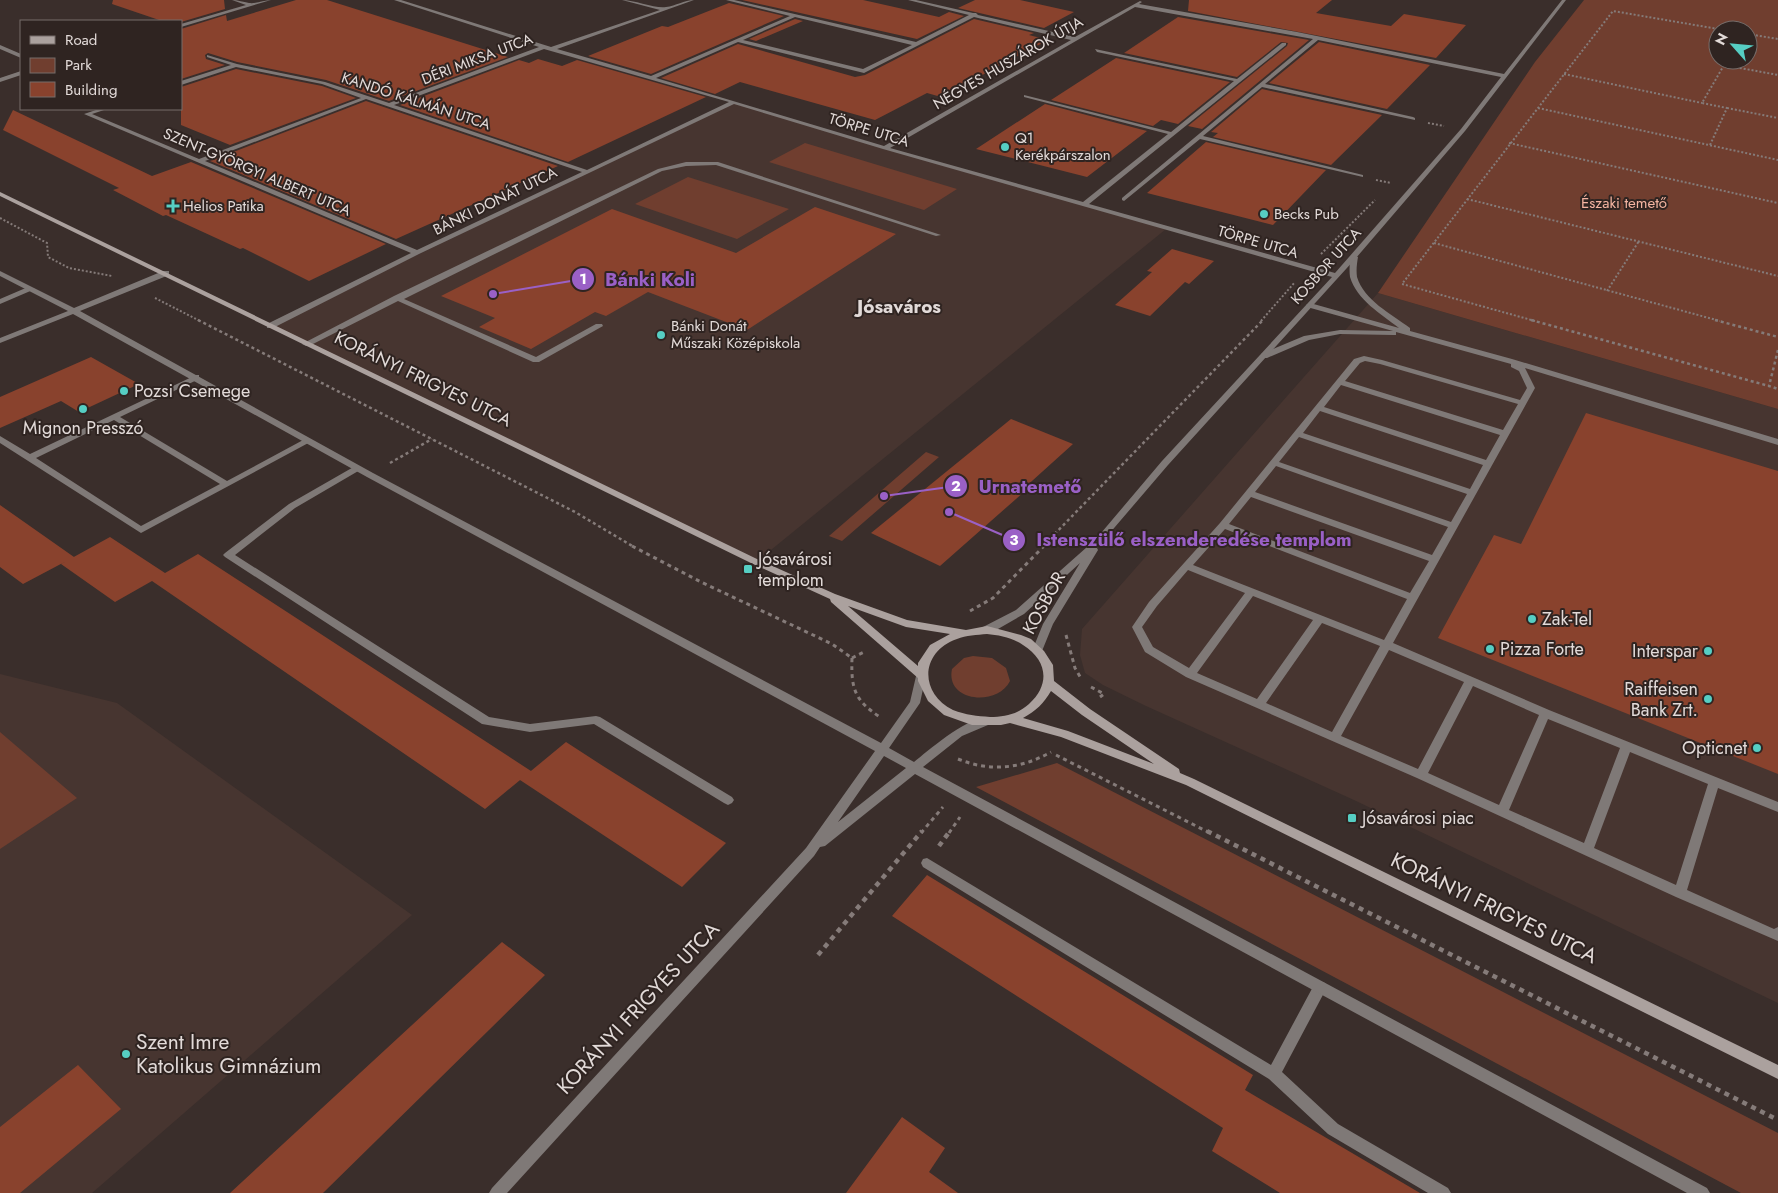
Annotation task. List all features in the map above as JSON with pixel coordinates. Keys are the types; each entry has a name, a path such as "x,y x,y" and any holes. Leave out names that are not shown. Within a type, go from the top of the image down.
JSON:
{"street":[{"path":"234,0 251,5"},
{"path":"182,26 269,0"},
{"name":"TÖRPE UTCA","path":"396,0 544,47 885,148 1337,276"},
{"path":"624,0 665,9"},
{"name":"DÉRI MIKSA UTCA","path":"551,49 692,0"},
{"path":"728,0 916,44"},
{"path":"910,0 976,14 1075,39"},
{"name":"NÉGYES HUSZÁROK ÚTJA","path":"885,148 1143,0"},
{"name":"KOSBOR UTCA","path":"1099,540 1165,463 1354,257 1463,130 1564,0"},
{"path":"1134,5 1318,38 1505,76"},
{"path":"740,41 864,71 976,14"},
{"path":"651,78 794,16"},
{"path":"1124,199 1318,38"},
{"path":"1084,205 1236,80 1284,44"},
{"name":"DÉRI MIKSA UTCA","path":"391,104 544,47"},
{"path":"0,48 20,56"},
{"path":"1097,50 1236,80"},
{"name":"KANDÓ KÁLMÁN UTCA","path":"209,56 236,65 323,84 365,98 391,104 585,171"},
{"path":"182,83 236,65"},
{"path":"0,80 20,73"},
{"path":"1260,86 1413,119"},
{"path":"1026,96 1172,134"},
{"path":"200,160 365,98"},
{"name":"BÁNKI DONÁT UTCA","path":"270,326 417,252 734,102"},
{"name":"SZENT-GYÖRGYI ALBERT UTCA","path":"101,110 87,114 417,252"},
{"path":"1199,137 1361,176"},
{"path":"306,344 660,170 686,164 716,163 938,234"},
{"name":"KORÁNYI FRIGYES UTCA","path":"0,194 166,273 306,344 756,562 831,596 906,623 962,632"},
{"path":"1354,257 1353,276 1360,289 1412,334"},
{"path":"0,273 196,377 357,468 956,789 1702,1193"},
{"path":"0,341 166,273"},
{"path":"0,302 31,290"},
{"path":"397,298 536,360 599,326"},
{"path":"1310,305 1509,361 1778,442"},
{"path":"1264,356 1307,338 1340,332 1412,334"},
{"path":"1523,403 1364,358 1357,361 1250,493 1153,604 1137,627 1149,649 1190,674 1334,738 1421,774 1502,813 1777,936 1778,933"},
{"path":"1334,738 1473,493 1530,388 1522,370 1509,361"},
{"path":"30,458 196,377"},
{"path":"1339,382 1506,434"},
{"path":"1319,408 1488,464"},
{"path":"114,417 226,484"},
{"path":"1298,434 1473,493"},
{"path":"0,439 141,530 308,441"},
{"path":"1275,463 1453,526"},
{"path":"357,468 292,506 228,555 486,722 530,728 596,720 728,800"},
{"path":"1250,493 1435,560"},
{"path":"1223,525 1413,598"},
{"name":"KOSBOR","path":"987,630 1020,612 1099,540"},
{"name":"KOSBOR","path":"1037,651 1048,624 1099,540"},
{"path":"1186,566 1250,593 1387,645 1546,713 1778,807"},
{"path":"1190,674 1250,593"},
{"name":"KORÁNYI FRIGYES UTCA","path":"497,1193 810,852 915,702 921,675 831,596"},
{"path":"1259,704 1319,619"},
{"path":"987,630 1015,636 1037,651 1045,661 1049,683 1039,703 1030,711 1012,719 984,722 953,715 940,707 924,688 921,675 922,662 930,650 944,639 962,632 987,630"},
{"path":"1421,774 1470,681"},
{"name":"KORÁNYI FRIGYES UTCA","path":"1049,683 1086,712 1190,782"},
{"path":"1502,813 1546,713"},
{"name":"KORÁNYI FRIGYES UTCA","path":"1012,719 1064,734 1190,782 1778,1072"},
{"name":"KORÁNYI FRIGYES UTCA","path":"810,852 958,733 984,722"},
{"path":"1587,851 1626,746"},
{"path":"1680,893 1714,782"},
{"path":"927,863 1274,1074 1333,1129 1443,1193"},
{"path":"1274,1074 1320,987"}],"path":[{"path":"1708,27 1613,11 1509,143 1402,284 1778,389"},
{"path":"1758,36 1778,39"},
{"path":"1702,102 1721,70"},
{"path":"1751,70 1778,75"},
{"path":"1564,74 1778,118"},
{"path":"1538,108 1778,160"},
{"path":"1710,145 1727,108"},
{"path":"1438,134 1451,119"},
{"path":"1509,143 1778,203"},
{"path":"1385,190 1398,176"},
{"path":"993,598 1273,309 1306,268 1378,196"},
{"path":"1467,199 1778,276"},
{"path":"0,218 47,243 48,257 63,266 78,270 106,273 575,512 606,532 692,577 832,644 852,658 852,681 861,706"},
{"path":"1607,291 1638,241"},
{"path":"1434,243 1778,337"},
{"path":"1769,386 1778,350"},
{"path":"370,475 432,439"},
{"path":"1066,634 1071,643 1071,658 1080,679 1104,694"},
{"path":"818,955 974,768 994,769 1017,765 1036,761 1051,752 1778,1120"},
{"path":"943,807 949,810"},
{"path":"927,863 961,817 955,814"}],"shaded area":[{"name":"Bánki Donát Műszaki Középiskola","path":"734,102 885,148 1166,229 756,562 270,326"},
{"path":"1378,293 1778,409 1778,1003 1354,800 1146,706 1103,685 1085,673 1080,655 1082,629"},
{"name":"Szent Imre Katolikus Gimnázium","path":"0,674 117,703 412,915 92,1193 0,1193"}],"green space":[{"name":"Északi temető","path":"1584,0 1778,0 1778,409 1378,293 1535,62"},
{"path":"805,143 957,189 924,210 769,162"},
{"path":"688,177 789,209 737,239 635,204"},
{"path":"926,452 939,457 842,541 829,536"},
{"path":"973,656 992,658 1006,668 1010,681 994,695 974,697 964,694 956,688 952,680 952,669 964,658"},
{"path":"0,732 77,798 0,849"},
{"path":"1057,763 1778,1133 1778,1193 1741,1193 976,787"}],"building":[{"path":"113,0 224,0 225,9 182,22 182,20 159,20 112,4"},
{"path":"296,0 327,0 508,57 389,101 326,80 237,62 208,53 205,55 206,59 225,65 182,79 182,29 226,15 227,21"},
{"path":"742,0 863,0 939,17 949,12 964,16 917,39"},
{"path":"975,0 1020,0 1074,12 1044,28 958,8"},
{"path":"1189,0 1332,0 1316,13 1391,26 1404,14 1466,25 1436,58 1188,11"},
{"path":"729,3 784,16 651,74 588,56 662,26 668,27"},
{"path":"1178,17 1309,40 1202,129 1188,126 1287,46 1288,43 1281,42 1237,77 1124,53"},
{"path":"795,19 803,21 756,41 749,39"},
{"path":"974,19 1034,33 1029,35 1048,40 941,97 927,93 875,120 740,82 715,94 661,78 738,44 855,77 865,75"},
{"path":"1319,42 1430,65 1387,109 1269,83"},
{"path":"1116,58 1230,82 1178,124 1161,120 1153,126 1051,100"},
{"path":"538,59 562,66 577,60 706,97 568,162 400,105 519,60 529,63"},
{"path":"236,69 322,86 356,98 230,145 181,125 182,87"},
{"path":"1262,89 1382,115 1331,165 1213,137 1218,133 1211,132"},
{"path":"366,101 558,166 396,239 210,161"},
{"path":"1045,104 1147,131 1087,177 976,149"},
{"path":"13,110 152,176 191,162 386,244 309,281 243,248 240,249 166,215 163,216 113,190 119,188 3,130"},
{"path":"1206,142 1326,170 1273,225 1147,193"},
{"path":"815,207 896,234 747,330 648,292 606,316 595,312 531,349 479,327 495,318 441,296 612,209 736,253"},
{"path":"1172,249 1214,261 1189,284 1185,282 1150,316 1115,305 1152,272 1147,271"},
{"path":"91,357 139,384 79,412 61,401 0,428 0,397"},
{"path":"1586,413 1778,471 1778,774 1438,638 1494,535 1521,544"},
{"path":"1011,419 1073,444 1022,490 1025,491 940,566 871,533"},
{"path":"0,505 74,557 23,584 0,567"},
{"path":"110,537 165,573 198,554 531,771 485,809 152,581 115,602 61,564"},
{"path":"566,742 726,843 682,887 520,780"},
{"path":"927,875 1253,1075 1245,1090 1420,1193 1280,1193 1212,1151 1223,1128 892,916"},
{"path":"502,942 545,975 323,1193 230,1193"},
{"path":"78,1065 121,1109 20,1193 0,1193 0,1127"},
{"path":"902,1117 945,1148 929,1172 958,1193 846,1193"}],"place":[{"name":"Q1 Kerékpárszalon","path":"1005,147"},
{"name":"Helios Patika","path":"173,206"},
{"name":"Becks Pub","path":"1264,214"},
{"name":"Bánki Koli","path":"493,294"},
{"name":"Bánki Donát Műszaki Középiskola","path":"661,335"},
{"name":"Pozsi Csemege","path":"124,391"},
{"name":"Mignon Presszó","path":"83,409"},
{"name":"Urnatemető","path":"884,496"},
{"name":"Istenszülő elszenderedése templom","path":"949,512"},
{"name":"Jósavárosi templom","path":"748,569"},
{"name":"Zak-Tel","path":"1532,619"},
{"name":"Pizza Forte","path":"1490,649"},
{"name":"Interspar","path":"1708,651"},
{"name":"Raiffeisen Bank Zrt.","path":"1708,699"},
{"name":"Opticnet","path":"1757,748"},
{"name":"Jósavárosi piac","path":"1352,818"},
{"name":"Szent Imre Katolikus Gimnázium","path":"126,1054"}],"district":[{"name":"Jósaváros","path":"899,306"}]}
